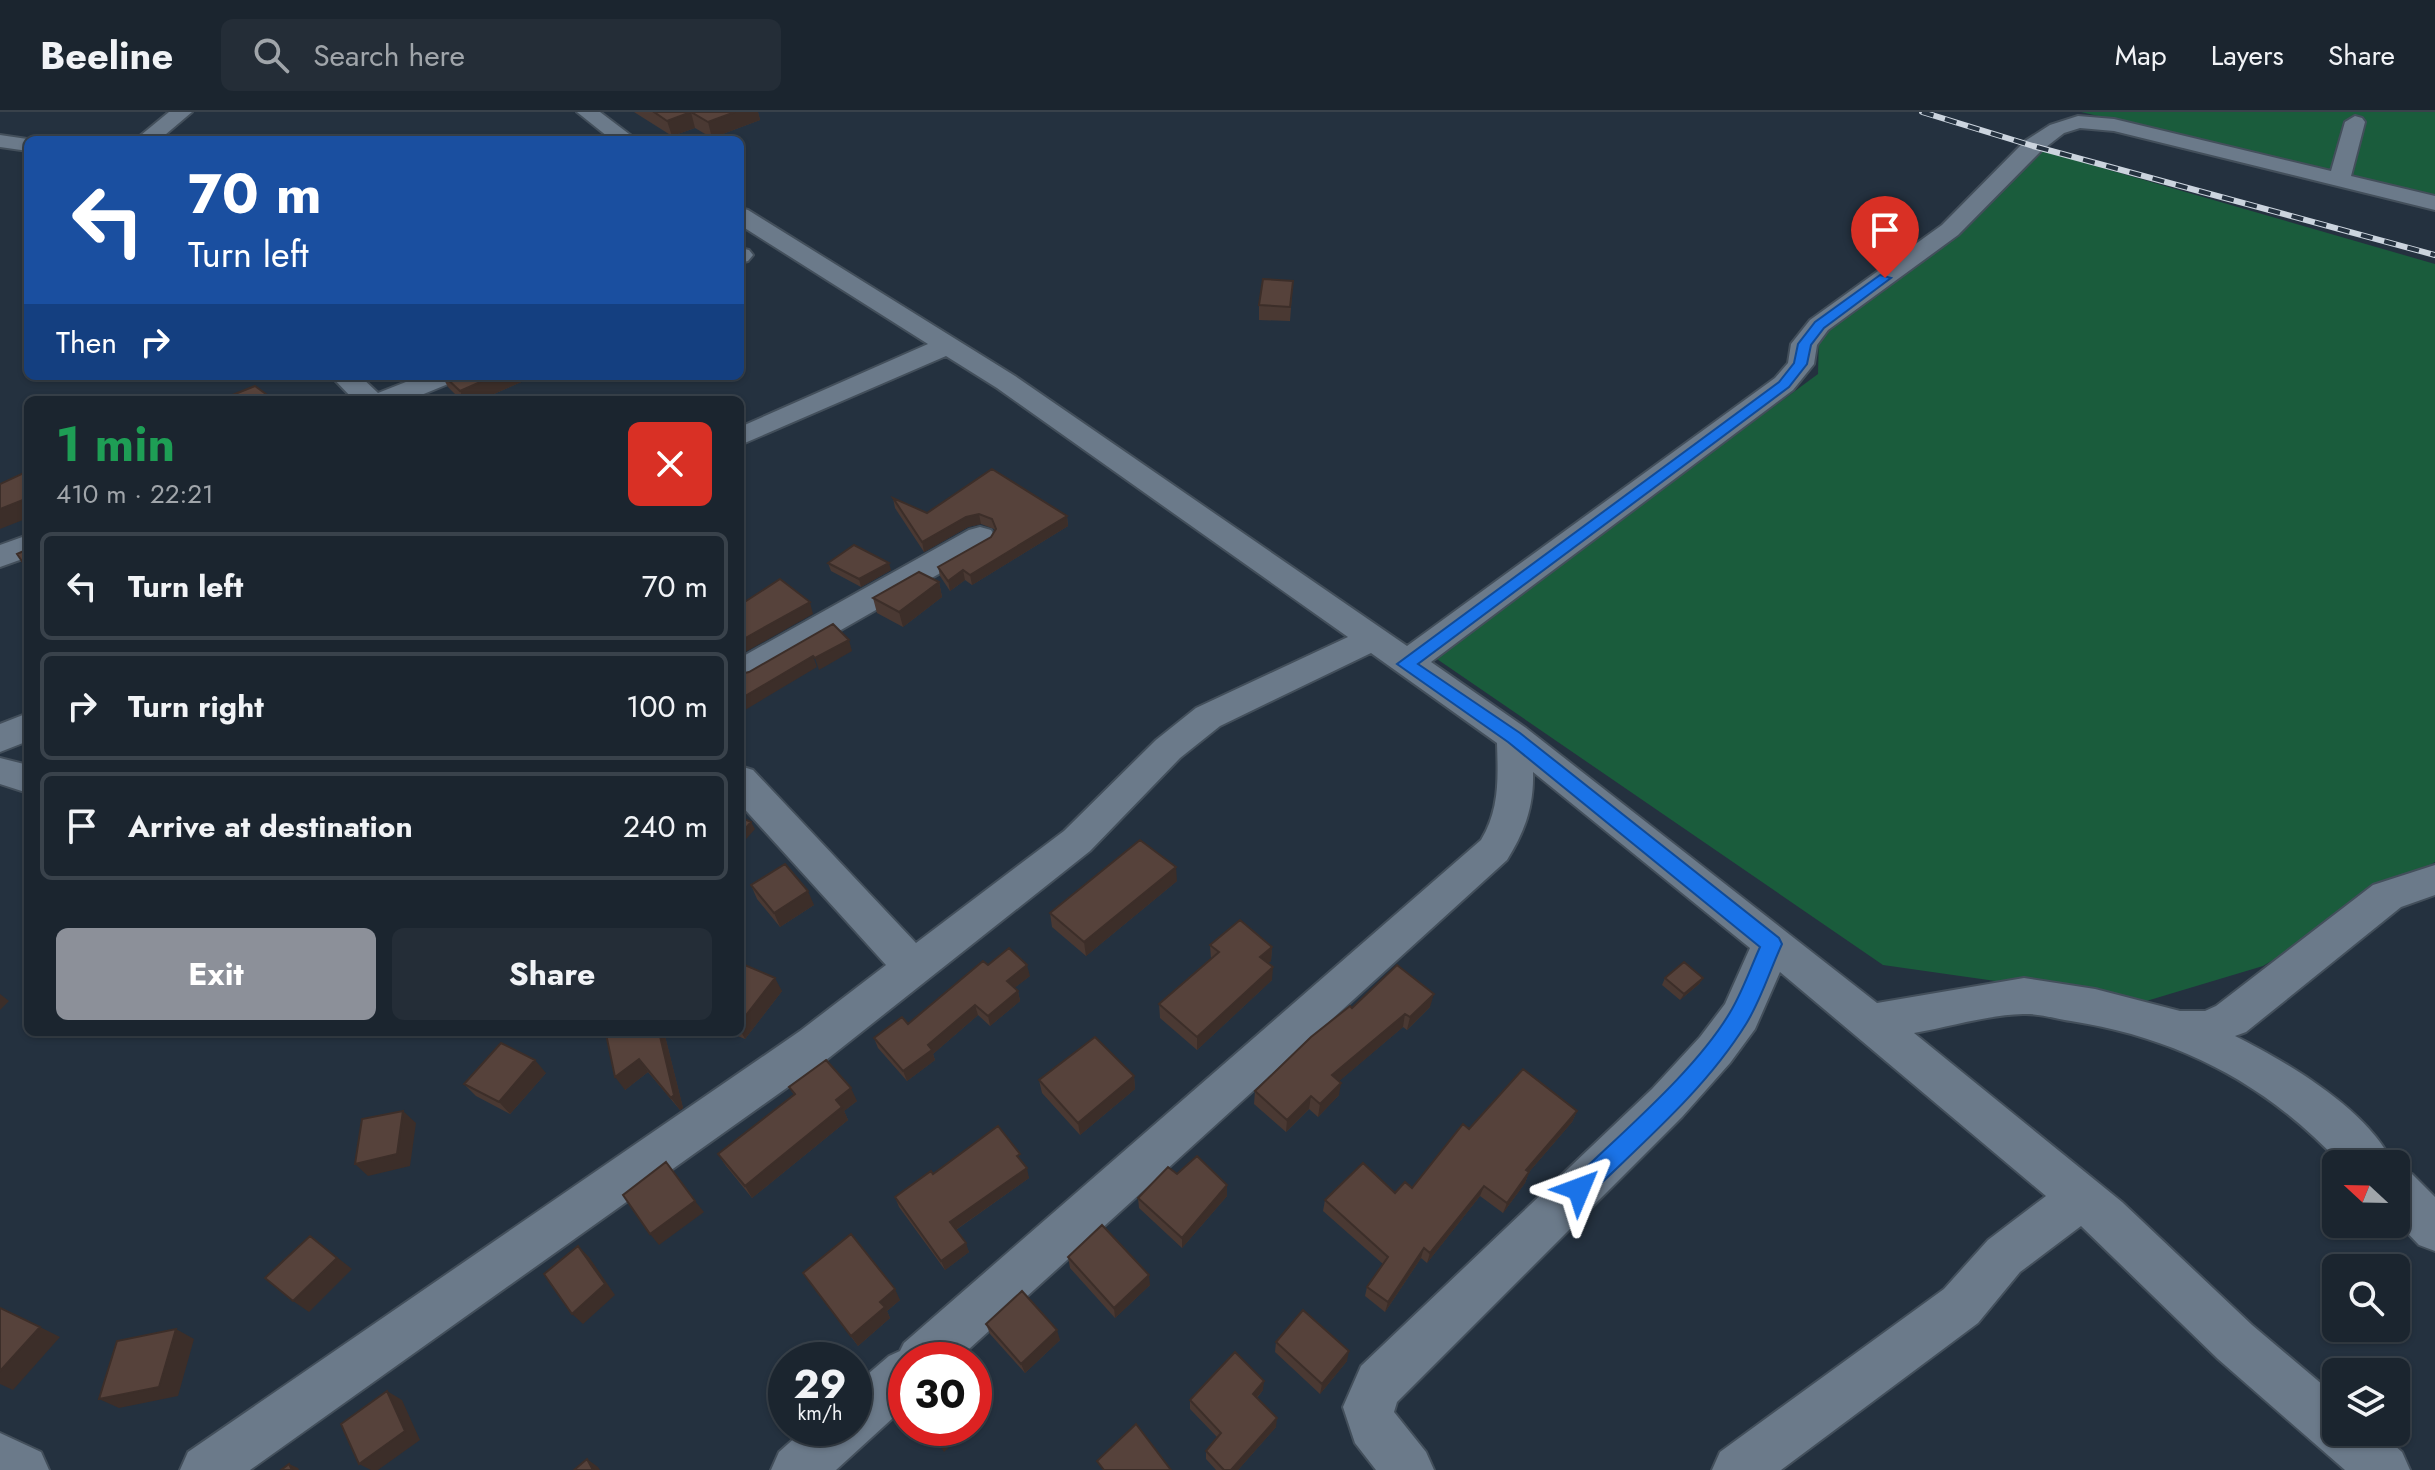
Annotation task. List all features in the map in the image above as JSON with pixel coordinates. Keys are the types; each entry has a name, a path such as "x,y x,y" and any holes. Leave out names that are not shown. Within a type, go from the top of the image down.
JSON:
{"street":[{"path":"151,136 182,112"},
{"path":"587,112 620,136"},
{"path":"1406,664 1784,384 1801,364 1804,344 1819,325 1950,230 2033,146 2070,117 2435,203"},
{"path":"2339,180 2355,122"},
{"path":"0,141 24,144"},
{"path":"744,218 1006,382 1371,640 1514,737 1871,1022 2106,1218 2235,1342 2322,1416"},
{"path":"744,435 946,346"},
{"path":"348,380 366,396"},
{"path":"395,396 434,380"},
{"path":"744,671 980,537"},
{"path":"0,557 24,547"},
{"path":"206,1470 815,1044 1077,841 1168,749 1208,717 1371,640"},
{"path":"0,739 24,728"},
{"path":"941,1342 1494,850 1510,826 1516,800 1514,737"},
{"path":"0,771 24,778"},
{"path":"744,784 912,966"},
{"path":"2180,1029 2206,1029 2231,1019 2387,896 2435,880"},
{"path":"1408,1470 1373,1425 1368,1407 1379,1384 1667,1103 1706,1060 1740,1016 1772,944"},
{"path":"1871,1022 2024,996 2095,1007 2180,1029 2258,1068 2292,1090 2324,1115 2358,1150"},
{"path":"1738,1470 1961,1306 2004,1256 2081,1198"},
{"path":"2410,1203 2435,1229"},
{"path":"872,1404 888,1389"},
{"path":"797,1470 824,1446"},
{"path":"2356,1446 2384,1470"},
{"path":"0,1459 23,1470"}],"green space":[{"path":"2081,112 2435,112 2435,195"},
{"path":"2040,150 2435,264 2435,862 2263,966 2143,1002 1883,965 1434,657 1818,374 1819,335"}],"building":[{"path":"654,112 691,112 667,121"},
{"path":"691,112 735,112 708,122"},
{"path":"1263,279 1293,281 1290,307 1259,305"},
{"path":"448,380 485,380 460,391"},
{"path":"255,386 269,396 230,396"},
{"path":"992,469 1067,516 970,575 963,570 948,581 938,567 991,537 996,529 992,519 979,514 966,517 922,542 893,498 927,513"},
{"path":"24,473 24,500 0,509 0,484"},
{"path":"854,545 889,563 859,579 828,563"},
{"path":"24,551 24,564 17,554"},
{"path":"919,572 939,582 899,612 873,598"},
{"path":"780,579 810,602 744,639 744,602"},
{"path":"833,624 849,640 815,658 813,656 744,697 744,673"},
{"path":"744,819 751,822 744,830"},
{"path":"1140,840 1176,867 1084,942 1050,913"},
{"path":"785,864 808,891 774,913 751,885"},
{"path":"1240,920 1272,947 1260,957 1273,967 1197,1037 1159,1004 1219,952 1210,945"},
{"path":"1009,948 1027,965 1007,981 1018,991 988,1016 975,1005 928,1045 932,1050 903,1071 874,1038 902,1017 908,1024 983,961 988,965"},
{"path":"1684,962 1703,978 1684,994 1665,978"},
{"path":"744,965 775,978 744,1018"},
{"path":"1397,965 1434,994 1410,1017 1405,1014 1332,1075 1341,1083 1320,1104 1311,1096 1287,1120 1255,1091 1311,1037 1350,1006 1352,1008"},
{"path":"606,1036 660,1036 674,1095 671,1098 639,1059 615,1077"},
{"path":"1095,1037 1134,1076 1078,1123 1039,1080"},
{"path":"501,1043 535,1060 499,1102 464,1084"},
{"path":"826,1060 851,1088 836,1100 842,1107 745,1186 718,1154 795,1094 789,1087"},
{"path":"1523,1069 1577,1111 1526,1170 1529,1172 1507,1203 1484,1186 1430,1253 1424,1248 1388,1302 1367,1287 1388,1257 1325,1200 1363,1163 1395,1193 1405,1182 1412,1188 1463,1124 1469,1129"},
{"path":"403,1111 397,1154 355,1164 362,1119"},
{"path":"998,1126 1027,1168 950,1222 966,1243 941,1261 895,1197 931,1171 933,1174"},
{"path":"1197,1156 1227,1185 1182,1238 1138,1198 1168,1167 1177,1174"},
{"path":"666,1162 695,1201 650,1234 623,1195"},
{"path":"1102,1225 1149,1275 1114,1308 1068,1257"},
{"path":"851,1234 895,1289 880,1302 885,1307 851,1336 803,1273"},
{"path":"310,1236 337,1258 293,1301 265,1278"},
{"path":"578,1246 605,1284 572,1314 544,1274"},
{"path":"1022,1291 1057,1330 1021,1364 986,1324"},
{"path":"0,1308 40,1327 0,1371"},
{"path":"1303,1310 1349,1351 1322,1384 1276,1342"},
{"path":"176,1329 159,1387 99,1399 117,1341"},
{"path":"1235,1352 1264,1381 1253,1394 1277,1418 1231,1470 1224,1470 1206,1451 1221,1433 1190,1400"},
{"path":"387,1391 405,1431 359,1464 341,1424"},
{"path":"1136,1424 1171,1470 1104,1470 1097,1461"},
{"path":"587,1459 593,1470 574,1470"}],"railway":[{"path":"1922,112 2033,146 2435,255"}],"route":[{"path":"1579,1189 1667,1103 1715,1050 1740,1016 1772,944 1514,737 1406,664 1784,384 1801,364 1804,344 1819,325 1885,278"}]}
